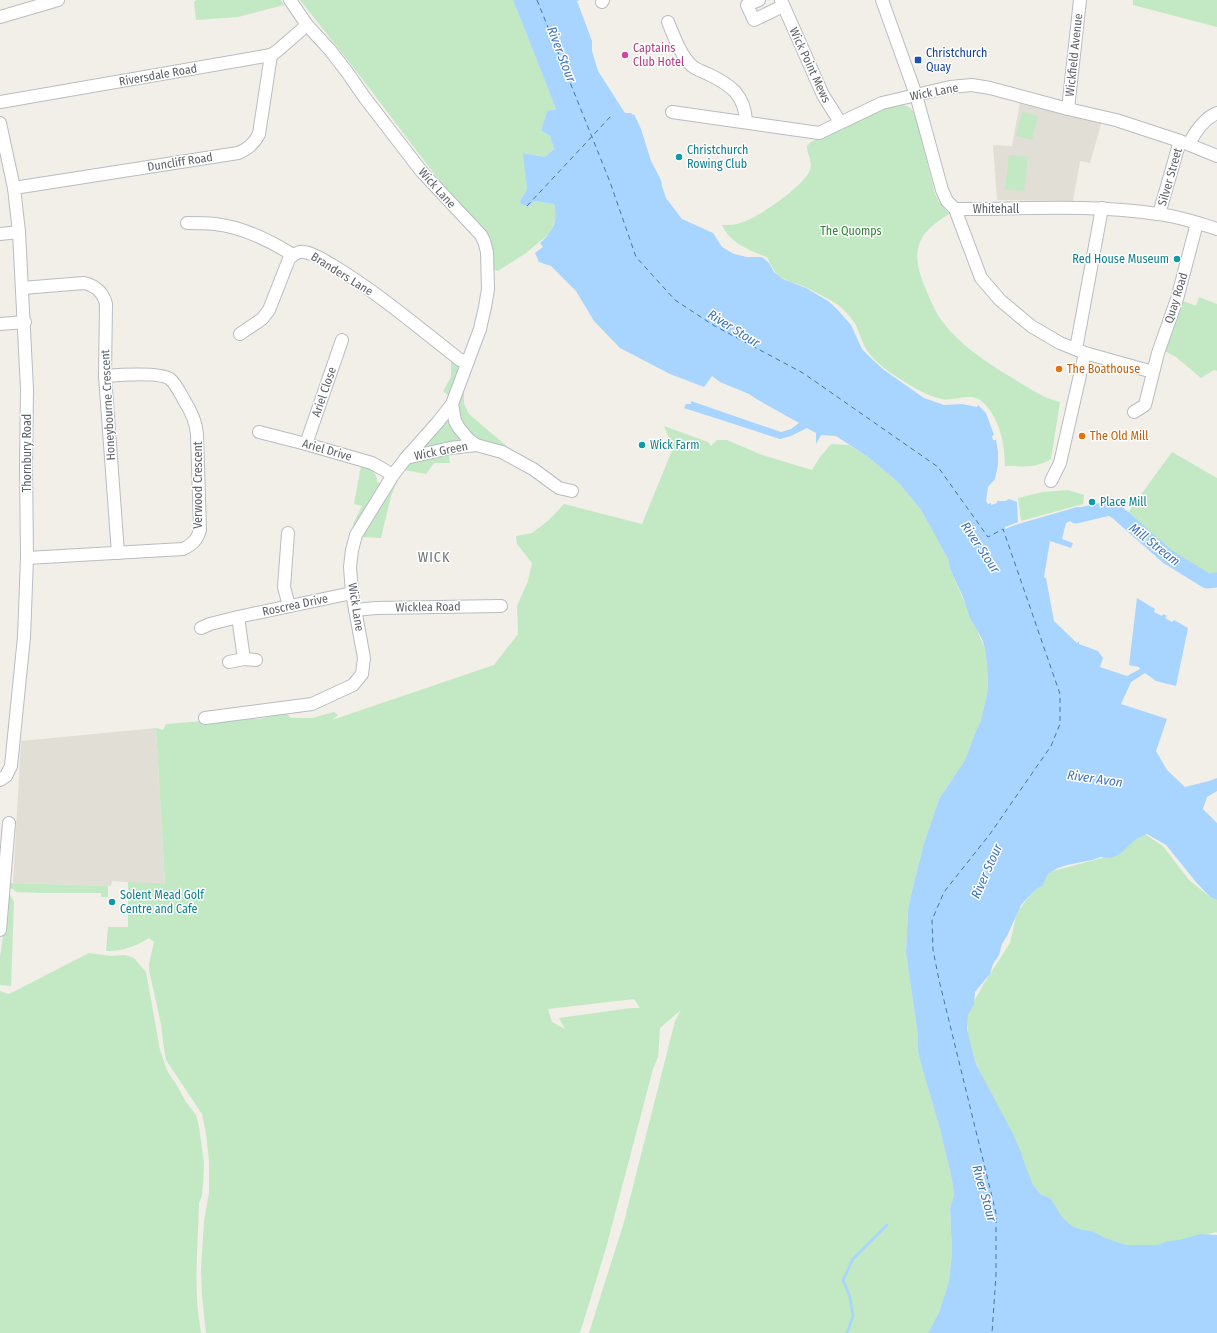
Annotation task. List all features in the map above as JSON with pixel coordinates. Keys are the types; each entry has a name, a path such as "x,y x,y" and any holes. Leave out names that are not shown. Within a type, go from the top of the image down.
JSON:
{"street":[{"path":"0,17 58,0"},
{"name":"Wick Lane","path":"205,718 300,707 312,704 353,685 362,674 364,663 359,625 352,593 350,567 356,535 393,475 452,404 480,329 487,299 487,252 481,235 422,172 330,50 307,26 290,0"},
{"name":"Wick Point Mews","path":"759,0 747,5 754,20 782,3 823,95 840,122"},
{"path":"882,0 916,95 942,190 947,201 955,209 982,278 1000,300 1031,326 1060,343 1081,351 1153,372"},
{"name":"Wickfield Avenue","path":"1068,109 1080,0"},
{"path":"668,22 685,59 693,67 719,79 732,88 741,100 746,112 746,122"},
{"name":"Riversdale Road","path":"0,102 271,55 307,26"},
{"name":"Duncliff Road","path":"14,188 238,153 247,149 255,142 259,134 271,55"},
{"name":"Wick Lane","path":"672,112 819,132 882,103 950,87 972,85 990,88 1116,120 1217,156"},
{"name":"Silver Street","path":"1159,214 1184,143 1195,133 1202,123 1217,113"},
{"name":"Thornbury Road","path":"0,122 3,147 14,188 19,232 25,322 27,389 27,558 24,637 11,766 6,776 0,780"},
{"path":"1051,481 1060,463 1081,351 1102,208"},
{"name":"Whitehall","path":"955,209 1102,208 1159,214 1197,223 1217,230"},
{"path":"187,223 216,224 232,227 257,235 293,255"},
{"name":"Quay Road","path":"1134,412 1145,405 1158,353 1178,299 1197,223"},
{"path":"0,234 19,232"},
{"name":"Branders Lane","path":"240,334 262,320 269,310 289,260 293,255 302,251 309,252 338,268 460,360 468,361"},
{"name":"Honeybourne Crescent","path":"22,288 84,283 91,285 104,296 106,304 105,376 118,554"},
{"path":"0,324 25,322"},
{"name":"Ariel Close","path":"306,444 342,340"},
{"name":"Verwood Crescent","path":"27,558 118,554 184,549 191,546 197,539 200,530 202,435 191,410 177,388 169,379 160,375 105,376"},
{"path":"452,404 455,421 459,428 464,435 476,445 502,452 560,488 572,491"},
{"name":"Ariel Drive","path":"259,432 372,463 393,475"},
{"name":"Wick Green","path":"406,458 450,448 476,445"},
{"path":"288,533 284,587 289,606"},
{"name":"Roscrea Drive","path":"201,628 210,624 238,617 352,593"},
{"name":"Wicklea Road","path":"355,610 376,608 501,606"},
{"path":"229,662 250,660 238,617"},
{"path":"0,930 1,898 9,823"}],"shaded area":[{"path":"1020,102 1041,109 1102,121 1090,163 1080,161 1073,201 997,200 993,145 1012,146"},
{"path":"156,728 165,885 112,881 111,886 13,883 21,741"}],"green space":[{"path":"197,0 281,0 284,5 238,17 196,20 194,2"},
{"path":"300,0 513,0 556,109 547,111 541,130 547,132 550,136 554,149 545,157 524,153 527,189 519,203 528,207 534,201 554,204 556,215 551,232 526,253 498,271 492,269 463,210"},
{"path":"1133,0 1217,0 1217,27 1133,5"},
{"name":"The Quomps","path":"902,105 910,108 915,114 935,194 939,202 949,214 929,229 920,242 917,254 920,273 924,285 940,318 956,337 966,346 987,362 1031,389 1045,397 1060,402 1051,459 1040,464 1034,466 1005,466 1004,448 1000,430 992,413 980,400 970,397 947,400 935,397 915,388 891,373 880,365 867,351 856,325 841,307 811,290 778,275 767,257 741,246 730,237 722,225 738,224 760,214 781,200 800,184 811,167 807,146 811,142 867,115 890,107"},
{"path":"1022,112 1038,116 1032,140 1016,136"},
{"path":"1009,155 1028,157 1024,191 1005,189"},
{"path":"1199,297 1217,304 1217,371 1214,370 1201,378 1176,357 1163,350 1183,301 1196,306"},
{"path":"451,361 458,366 460,372 450,397 443,391 451,377"},
{"path":"464,390 464,404 469,414 510,449 544,471 484,444 467,433 457,409 460,394"},
{"path":"449,413 467,441 425,449 424,446"},
{"path":"664,426 708,442 711,446 717,440 727,440 762,455 812,470 820,457 831,444 849,445 868,457 899,483 921,510 948,559 950,569 985,649 988,689 981,720 965,760 939,799 924,843 908,909 906,953 918,1036 918,1052 940,1129 954,1195 950,1208 952,1252 949,1281 939,1312 928,1333 589,1333 624,1222 675,1021 681,1010 660,1028 658,1057 653,1069 606,1248 580,1333 206,1333 201,1270 204,1221 209,1193 209,1162 206,1133 202,1114 166,1060 161,1024 149,970 154,942 149,938 128,948 117,951 106,951 108,927 128,927 128,882 165,884 156,728 163,730 166,724 243,718 259,719 286,713 291,718 312,718 334,712 338,715 332,720 494,665 518,634 517,606 528,581 532,563 517,544 516,536 532,533 549,520 564,504 642,524 673,448","holes":["634,999 640,1008 559,1018 565,1029 552,1022 548,1009"]},
{"path":"448,452 450,463 434,463 426,474 404,470 410,463"},
{"path":"1172,452 1217,478 1217,577 1215,578 1177,558 1121,522"},
{"path":"361,466 372,471 376,475 377,482 382,484 356,526 353,524 362,506 354,504"},
{"path":"397,482 391,496 381,538 361,537"},
{"path":"1068,490 1084,495 1083,504 1021,521 1018,498 1043,492"},
{"path":"1137,829 1163,846 1189,880 1210,897 1217,900 1217,1233 1216,1232 1161,1247 1123,1246 1076,1235 1037,1195 989,1095 968,1042 967,1014 983,985 1010,943 1017,912 1049,872 1102,858"},
{"path":"11,883 108,886 108,897 101,897 101,893 16,892 13,889 7,888"},
{"path":"7,894 11,896 14,902 11,986 0,985 0,957"},
{"path":"89,953 110,956 125,955 134,958 146,972 160,1050 167,1070 186,1102 196,1115 204,1163 202,1196 199,1203 197,1268 197,1301 201,1333 0,1333 0,991 9,994"}],"water":[{"path":"513,0 580,0 577,1 592,41 592,51 598,71 625,113 634,114 641,129 651,161 661,180 666,198 682,219 713,233 722,247 734,254 747,257 762,257 769,263 774,272 783,279 806,288 828,301 851,325 862,349 884,370 924,398 944,405 962,404 977,407 978,405 986,413 994,435 992,436 993,440 996,440 998,465 995,479 988,487 986,501 988,504 991,503 991,505 997,503 997,501 1005,501 1009,499 1017,502 1018,522 1005,527 1005,529 1077,507 1088,507 1088,509 1078,512 1078,514 1095,510 1096,514 1087,514 1066,523 1062,539 1073,543 1071,548 1050,541 1044,577 1046,578 1054,621 1077,643 1079,641 1079,644 1098,651 1103,658 1100,667 1127,676 1140,669 1139,667 1129,665 1137,598 1155,609 1154,612 1162,616 1163,614 1167,616 1165,618 1172,622 1174,620 1188,628 1176,686 1156,681 1145,673 1131,682 1121,704 1167,719 1156,751 1167,770 1185,787 1217,778 1217,791 1207,797 1203,809 1217,823 1217,900 1210,897 1196,882 1166,845 1147,834 1136,839 1120,854 1111,858 1101,857 1058,868 1048,874 1043,885 1035,890 1021,905 1002,944 999,955 993,964 990,974 975,992 974,1004 968,1015 967,1029 977,1066 1012,1132 1033,1185 1041,1195 1050,1198 1062,1217 1072,1226 1082,1230 1092,1231 1105,1238 1126,1245 1158,1245 1168,1241 1179,1240 1201,1234 1217,1235 1217,1333 928,1333 939,1312 949,1281 952,1252 950,1208 954,1195 940,1129 918,1052 918,1036 906,953 908,909 924,843 939,799 965,760 981,720 988,689 987,665 982,639 970,618 963,597 950,569 948,559 921,510 899,483 868,457 836,436 821,435 816,444 816,433 807,428 791,436 780,439 684,408 686,404 691,404 691,401 781,432 791,429 799,423 749,394 720,382 712,376 704,387 670,374 620,348 594,321 576,291 551,266 539,262 535,253 543,247 540,243 553,226 555,221 555,210 554,204 534,201 528,207 519,203 527,189 523,153 545,157 554,149 550,136 541,130 547,111 556,109"}],"waterway":[{"name":"Mill Stream","path":"1076,516 1110,508 1118,513 1168,557 1207,581 1217,580"},
{"path":"847,1333 853,1316 850,1297 843,1280 853,1259 887,1225"}],"ferry route":[{"path":"537,0 610,182 636,257 675,300 713,325 803,373 938,467 988,537 1003,529 1060,694 1060,724 1051,746 990,834 944,892 932,920 933,950 939,980 996,1213 996,1275 992,1333"},
{"path":"527,206 611,116"}],"place":[{"name":"Captains Club Hotel","path":"625,55"},
{"name":"Christchurch Quay","path":"918,60"},
{"name":"Christchurch Rowing Club","path":"679,157"},
{"name":"Red House Museum","path":"1177,259"},
{"name":"The Boathouse","path":"1059,369"},
{"name":"The Old Mill","path":"1082,436"},
{"name":"Wick Farm","path":"642,445"},
{"name":"Place Mill","path":"1092,502"},
{"name":"Solent Mead Golf Centre and Cafe","path":"112,902"}],"district":[{"name":"WICK","path":"434,557"}],"water label":[{"name":"River Stour","path":"562,54"},
{"name":"River Stour","path":"734,328"},
{"name":"River Stour","path":"981,547"},
{"name":"River Avon","path":"1095,778"},
{"name":"River Stour","path":"986,871"},
{"name":"River Stour","path":"985,1193"}]}
